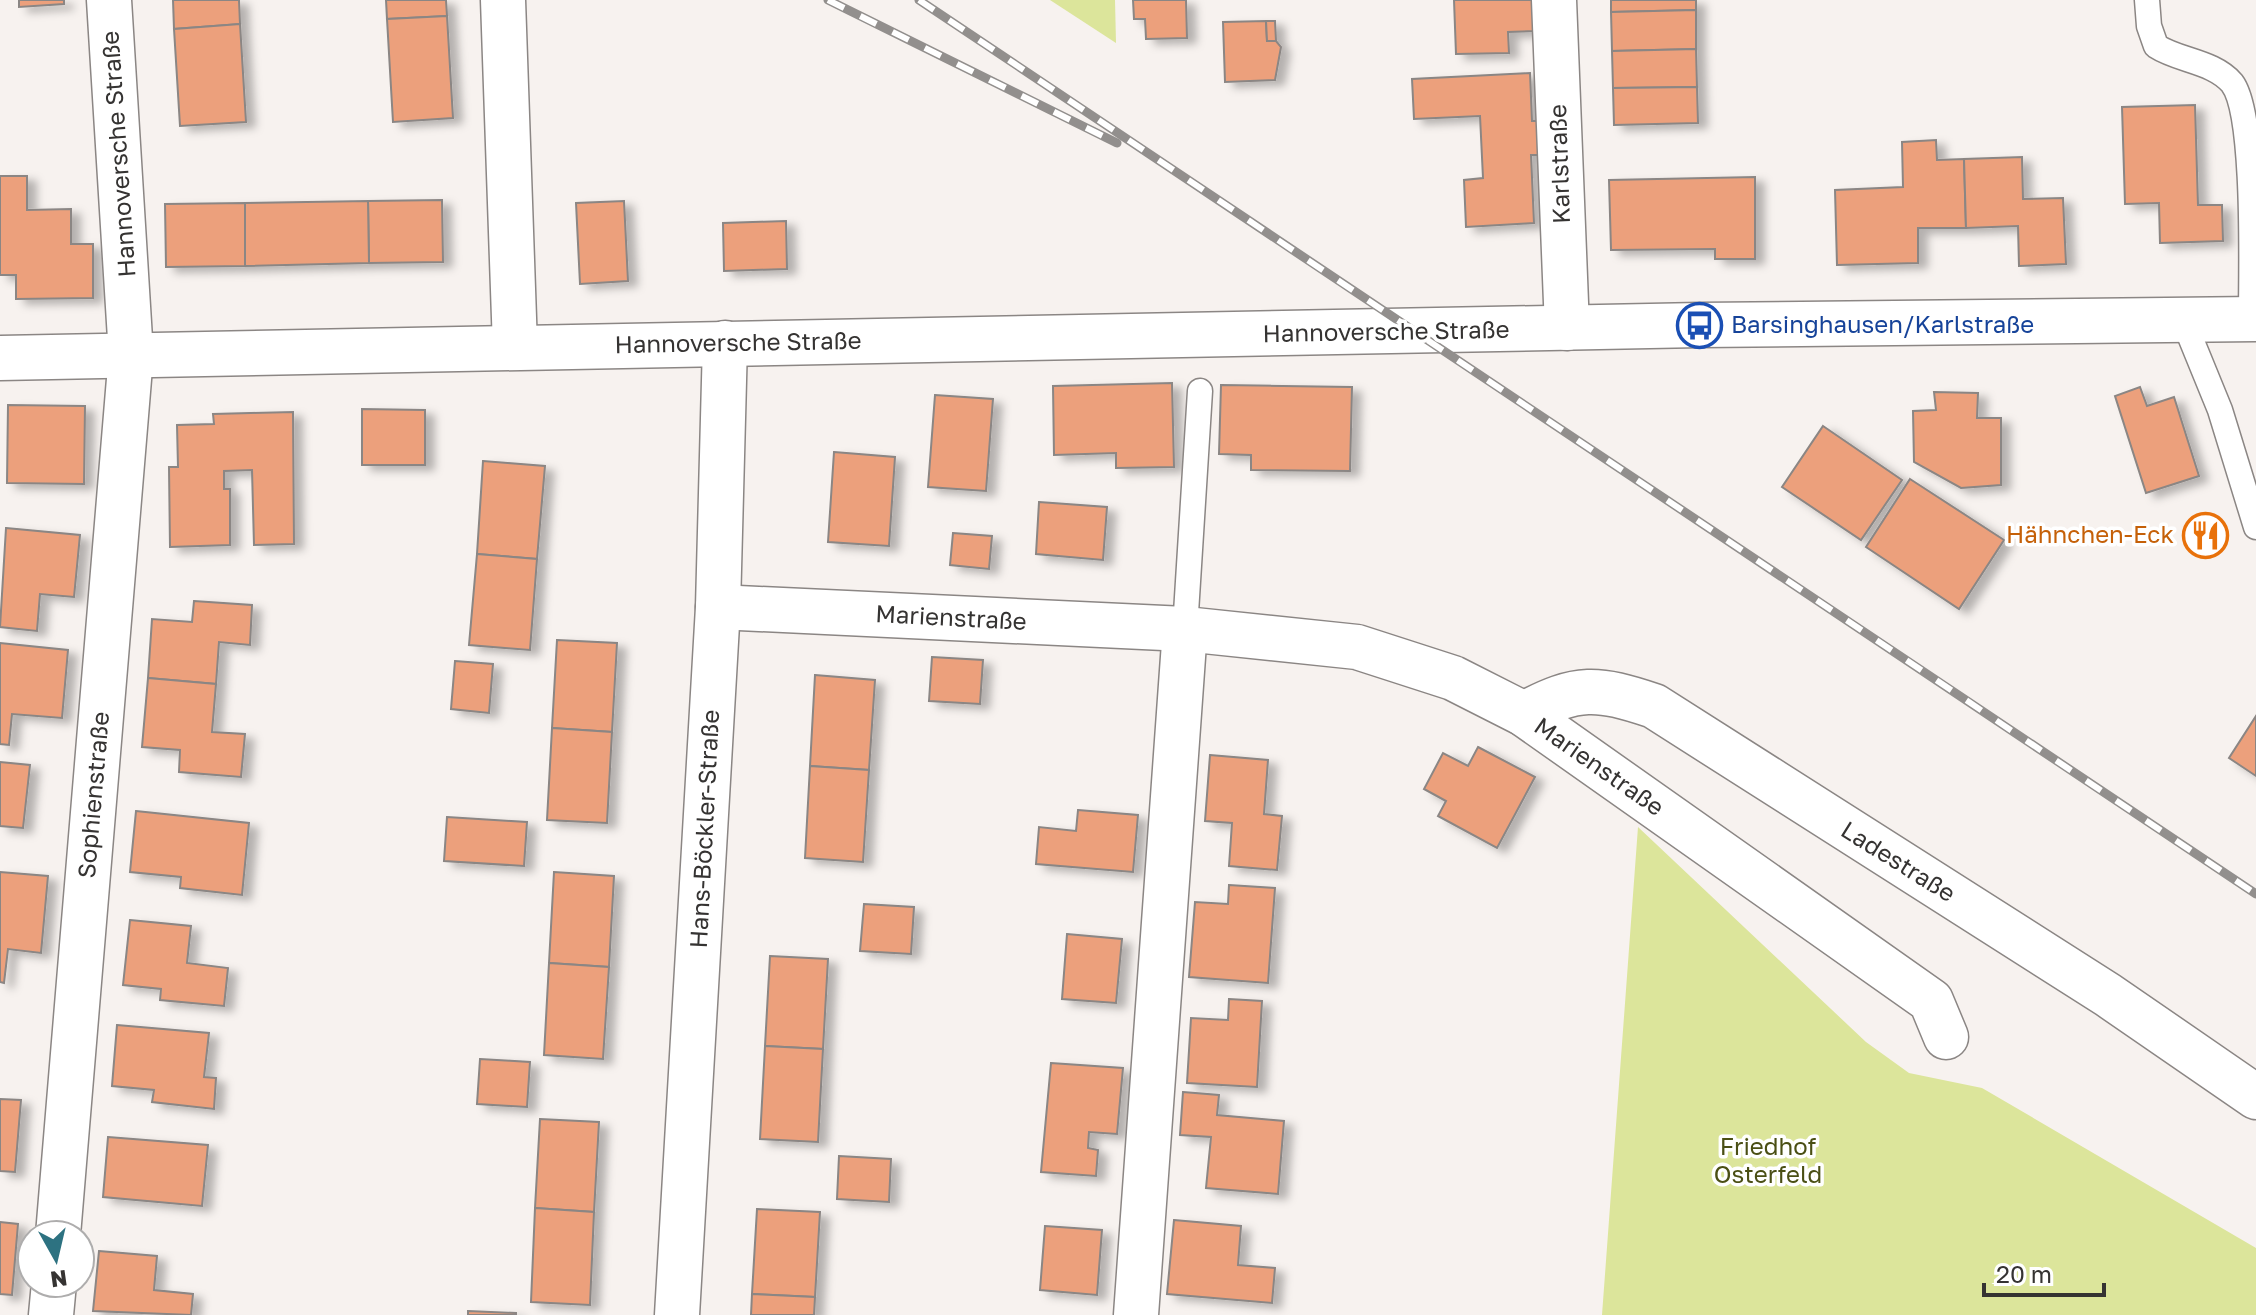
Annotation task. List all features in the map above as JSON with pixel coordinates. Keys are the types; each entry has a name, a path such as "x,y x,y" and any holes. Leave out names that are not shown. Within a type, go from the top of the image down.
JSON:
{"street":[{"name":"Hannoversche Straße","path":"109,0 131,355"},
{"path":"503,0 515,347"},
{"name":"Karlstraße","path":"1554,0 1567,328"},
{"name":"Hannoversche Straße","path":"0,358 2253,318"},
{"name":"Hans-Böckler-Straße","path":"677,1315 718,607 725,343"},
{"name":"Sophienstraße","path":"59,1219 131,355"},
{"name":"Marienstraße","path":"718,607 1185,629 1357,647 1453,678 1524,714 1931,1001 1946,1037"},
{"path":"1136,1315 1185,629"},
{"name":"Ladestraße","path":"1524,714 1562,693 1610,692 1654,706 2108,995 2256,1097"}],"lane":[{"path":"2147,0 2149,26 2156,46 2222,74 2236,86 2250,113 2253,318"},
{"path":"2182,317 2220,410 2256,527"},
{"path":"1185,629 1200,391"}],"green space":[{"path":"1050,0 1115,0 1116,43"},
{"name":"Friedhof Osterfeld","path":"1638,827 1866,1042 1909,1073 1982,1088 2256,1248 2256,1315 1602,1315"}],"building":[{"path":"19,0 64,0 64,4 19,7"},
{"path":"173,0 239,0 240,24 174,29"},
{"path":"386,0 446,0 447,16 387,19"},
{"path":"1133,0 1186,0 1187,38 1146,39 1145,19 1134,19"},
{"path":"1454,0 1534,0 1535,31 1508,32 1509,53 1456,54"},
{"path":"1611,0 1696,0 1696,10 1611,12"},
{"path":"1696,10 1696,49 1612,51 1611,12"},
{"path":"447,16 453,118 393,122 387,19"},
{"path":"1266,21 1267,41 1276,41 1281,47 1275,80 1225,82 1223,22"},
{"path":"1266,21 1275,21 1276,41 1267,41"},
{"path":"240,24 246,122 180,126 174,29"},
{"path":"1696,49 1697,87 1613,88 1612,51"},
{"path":"1530,73 1532,121 1541,121 1542,155 1531,155 1534,223 1466,227 1464,180 1483,178 1480,116 1414,119 1412,79"},
{"path":"1697,87 1698,123 1614,125 1613,88"},
{"path":"2195,105 2198,205 2222,205 2223,241 2160,243 2159,203 2125,204 2122,107"},
{"path":"1936,140 1937,160 1964,159 1966,228 1918,228 1918,263 1837,265 1835,190 1903,187 1902,142"},
{"path":"2022,157 2023,199 2063,198 2066,264 2019,266 2018,226 1966,228 1964,159"},
{"path":"0,176 27,176 27,210 71,209 71,244 93,244 93,298 16,299 16,275 0,275"},
{"path":"1755,177 1755,259 1715,259 1715,249 1611,250 1609,180"},
{"path":"442,200 443,262 369,263 368,201"},
{"path":"368,201 369,263 245,266 245,203"},
{"path":"624,201 628,281 580,284 576,203"},
{"path":"245,203 245,266 166,267 165,204"},
{"path":"786,221 787,269 724,271 723,223"},
{"path":"1172,383 1174,467 1116,468 1116,453 1054,455 1053,386"},
{"path":"1221,385 1352,387 1350,471 1251,470 1251,455 1219,454"},
{"path":"2140,387 2147,406 2174,397 2199,476 2146,493 2115,396"},
{"path":"1934,392 1978,393 1977,418 2001,418 2001,485 1961,488 1914,462 1913,411 1936,410"},
{"path":"935,395 993,399 986,491 928,487"},
{"path":"8,405 85,406 84,484 7,483"},
{"path":"362,409 425,410 425,465 362,465"},
{"path":"293,412 294,544 254,545 252,470 224,471 224,489 230,489 230,545 170,547 169,467 178,467 177,425 214,424 213,414"},
{"path":"1823,426 1902,480 1861,540 1782,487"},
{"path":"834,452 895,457 889,546 828,542"},
{"path":"483,461 545,466 537,559 477,554"},
{"path":"1910,479 2004,540 1959,609 1866,547"},
{"path":"1039,502 1107,507 1103,560 1036,554"},
{"path":"6,528 80,535 74,597 40,594 37,631 0,627"},
{"path":"953,533 992,536 989,569 950,565"},
{"path":"477,554 537,559 530,650 469,645"},
{"path":"194,601 252,605 250,645 219,642 216,684 148,678 152,619 192,622"},
{"path":"557,640 617,643 612,732 552,728"},
{"path":"0,643 68,650 62,718 12,714 9,745 0,744"},
{"path":"932,657 983,660 980,704 929,701"},
{"path":"455,661 493,664 489,713 451,709"},
{"path":"815,675 875,680 869,770 810,766"},
{"path":"148,678 216,684 212,732 245,734 241,777 179,772 180,750 142,747"},
{"path":"2256,716 2256,776 2229,758"},
{"path":"552,728 612,732 607,823 547,820"},
{"path":"1478,747 1535,777 1497,848 1438,816 1446,801 1424,789 1443,753 1468,766"},
{"path":"1210,755 1268,760 1264,814 1282,816 1277,870 1229,866 1232,823 1205,821"},
{"path":"0,762 30,765 23,828 0,826"},
{"path":"810,766 869,770 863,862 805,858"},
{"path":"1078,810 1138,815 1133,872 1036,864 1039,827 1076,831"},
{"path":"136,811 249,823 242,895 180,888 181,877 130,872"},
{"path":"447,817 527,822 524,866 444,861"},
{"path":"0,872 48,876 41,953 8,949 4,983 0,982"},
{"path":"554,872 614,876 609,967 549,963"},
{"path":"1229,885 1275,888 1268,983 1189,977 1195,902 1228,904"},
{"path":"864,904 914,907 911,954 860,951"},
{"path":"130,920 191,926 187,963 228,968 224,1006 160,1000 161,989 123,985"},
{"path":"1067,934 1122,939 1116,1003 1062,999"},
{"path":"770,956 828,959 823,1049 765,1046"},
{"path":"549,963 609,967 603,1059 544,1055"},
{"path":"1229,999 1262,1001 1257,1087 1187,1083 1191,1018 1228,1020"},
{"path":"117,1025 209,1033 204,1077 216,1078 214,1109 152,1102 154,1090 112,1086"},
{"path":"765,1046 823,1049 818,1142 760,1139"},
{"path":"480,1059 530,1062 527,1107 477,1104"},
{"path":"1051,1063 1123,1068 1117,1134 1089,1132 1088,1148 1098,1150 1096,1176 1041,1172"},
{"path":"1183,1092 1219,1095 1217,1115 1284,1121 1278,1194 1206,1188 1211,1137 1180,1135"},
{"path":"0,1099 21,1100 15,1172 0,1171"},
{"path":"540,1119 599,1122 594,1212 535,1208"},
{"path":"108,1137 208,1145 202,1206 103,1197"},
{"path":"839,1156 891,1159 889,1202 837,1199"},
{"path":"535,1208 594,1212 590,1305 531,1302"},
{"path":"757,1209 820,1212 815,1297 752,1294"},
{"path":"1174,1220 1241,1226 1238,1265 1275,1268 1272,1303 1167,1294"},
{"path":"0,1222 16,1224 12,1295 0,1294"},
{"path":"1045,1226 1102,1230 1097,1295 1040,1290"},
{"path":"99,1251 157,1256 154,1290 193,1294 191,1315 93,1311"},
{"path":"752,1294 815,1297 814,1315 751,1315"},
{"path":"468,1311 516,1313 516,1315 468,1315"}],"railway":[{"path":"828,0 1117,143"},
{"path":"919,0 2256,894"}],"place":[{"name":"Barsinghausen/Karlstraße","path":"1700,325"},
{"name":"Hähnchen-Eck","path":"2205,535"}]}
